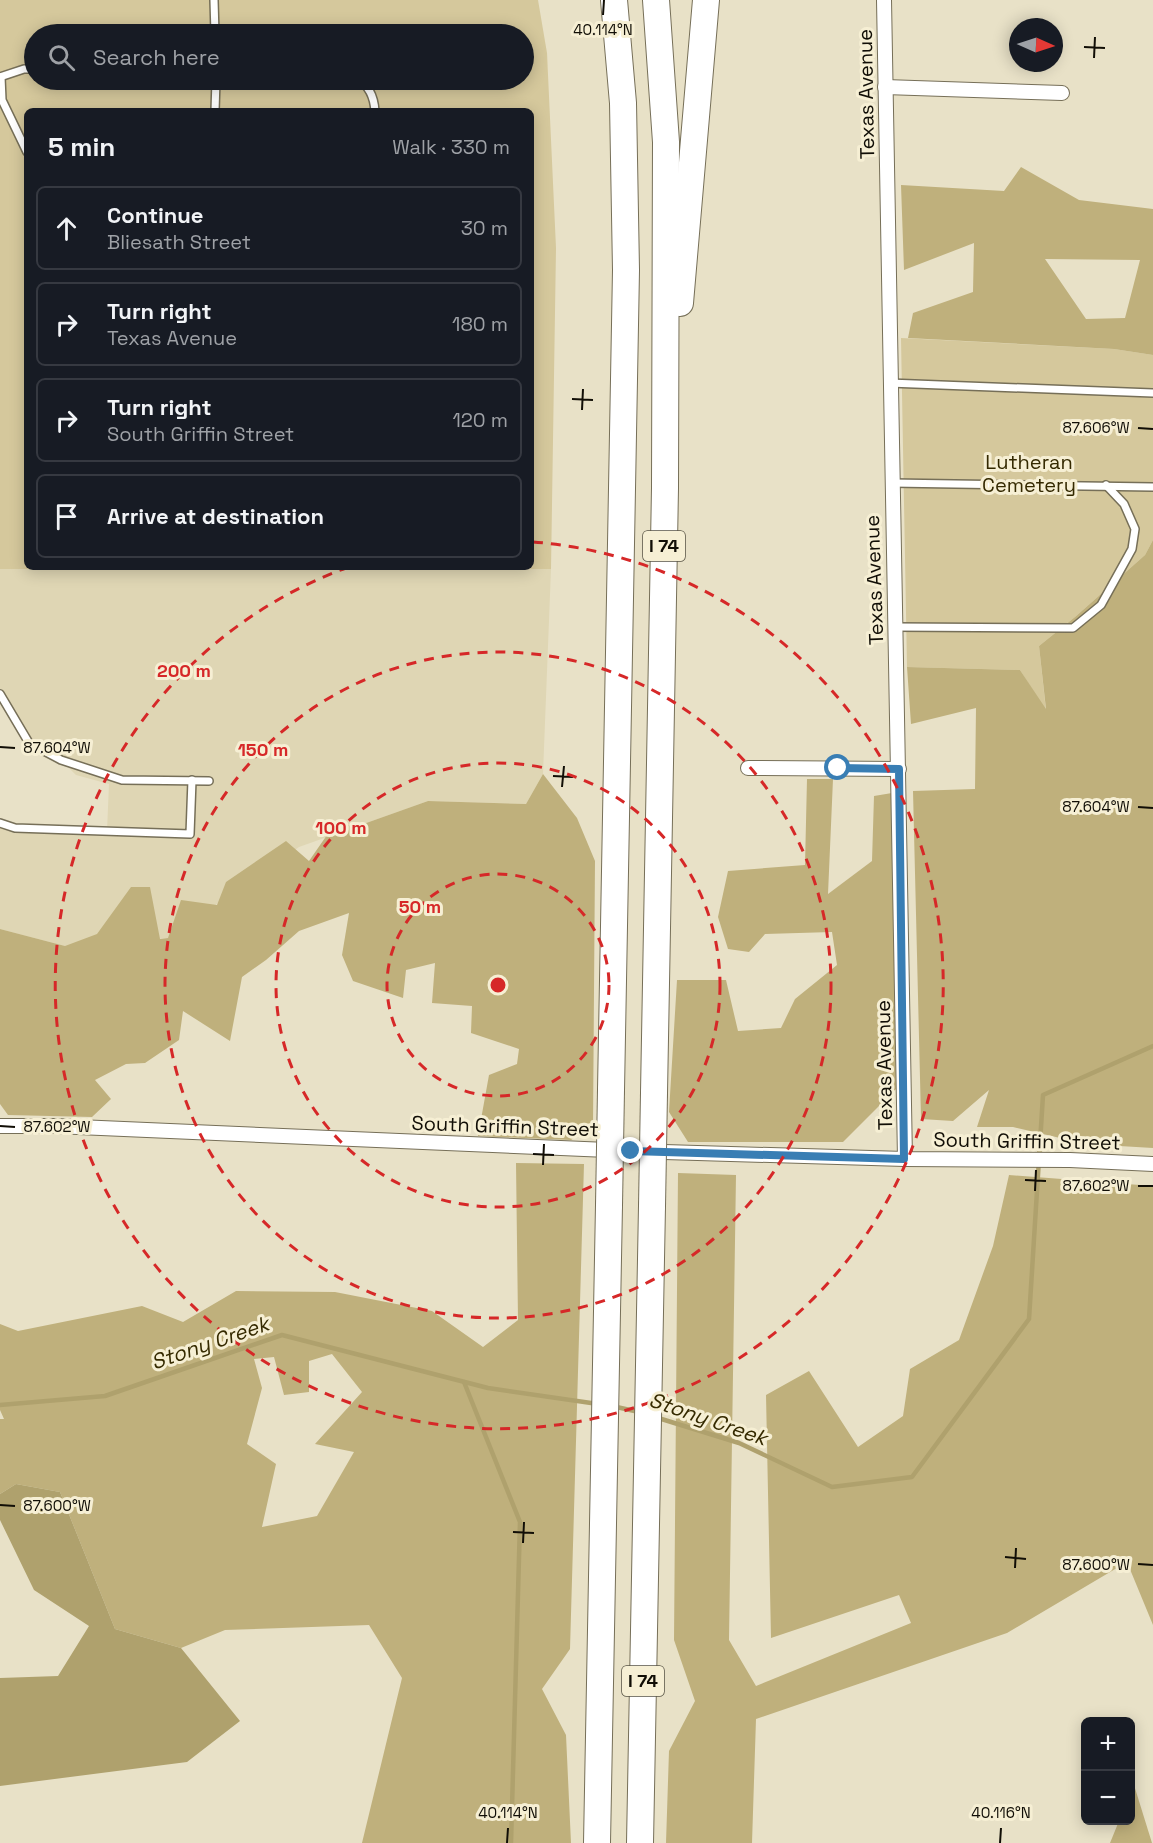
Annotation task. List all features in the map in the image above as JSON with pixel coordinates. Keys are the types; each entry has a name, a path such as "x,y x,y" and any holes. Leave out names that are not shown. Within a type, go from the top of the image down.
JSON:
{"highway":[{"name":"I 74","path":"597,1843 626,270 623,103 614,0"},
{"name":"I 74","path":"640,1843 665,488 666,142 656,0"},
{"path":"665,488 706,0"}],"street":[{"name":"Texas Avenue","path":"884,0 890,483 899,769 904,1159"},
{"path":"885,87 1062,93"},
{"path":"748,768 899,769"},
{"name":"South Griffin Street","path":"0,1126 55,1126 631,1151 904,1159 1049,1159 1153,1164"}],"lane":[{"path":"214,0 215,24"},
{"path":"24,69 0,77 2,100 24,146"},
{"path":"214,108 215,90"},
{"path":"369,90 375,108"},
{"path":"890,383 1153,393"},
{"path":"890,483 1106,485 1153,488"},
{"path":"895,627 1073,628 1101,605 1132,549 1135,529 1124,504 1106,485"},
{"path":"0,694 29,743 61,760 122,780 209,781"},
{"path":"0,823 15,828 190,834 192,780"}],"shaded area":[{"path":"1021,167 1079,200 1153,209 1153,355 1114,349 908,338 913,313 973,292 974,243 904,270 901,185 1004,191","holes":["1045,259 1140,260 1125,318 1086,319"]},
{"path":"1153,540 1153,1148 1086,1144 1013,1127 977,1127 989,1090 953,1121 921,1119 913,791 975,789 976,708 911,724 907,667 1020,670 1046,709 1039,646 1145,555"},
{"path":"0,569 551,569 543,774 526,804 428,801 299,847 168,938 65,946 0,929 0,823 15,828 107,831 109,784 76,775 61,760 29,743 0,694"},
{"path":"543,774 577,818 595,861 593,1125 571,1140 478,1136 489,1075 517,1064 519,1049 471,1033 472,1006 432,1003 435,963 406,970 403,998 353,981 342,955 349,913 299,931 266,960 242,977 230,1041 183,1011 179,1040 145,1063 126,1064 95,1080 111,1099 92,1117 8,1115 0,1104 0,929 65,946 97,934 131,887 150,887 160,939 168,938 181,900 217,905 226,882 286,841 309,861 336,822 355,827 428,801 526,804"},
{"path":"807,779 833,779 828,894 872,861 874,796 892,793 896,1089 843,1142 688,1142 669,1112 677,980 726,980 738,1031 781,1028 795,999 837,965 832,932 765,934 749,952 728,949 718,917 728,871 805,865"},
{"path":"516,1163 584,1164 570,1649 542,1689 566,1735 571,1843 362,1843 402,1678 369,1625 225,1630 181,1648 115,1629 60,1492 16,1484 0,1494 0,1419 4,1419 0,1410 0,1324 18,1331 142,1306 183,1322 236,1291 335,1292 432,1311 483,1347 518,1320","holes":["332,1354 362,1392 315,1444 354,1452 317,1516 262,1527 276,1464 247,1444 262,1388 254,1359 274,1357 284,1395 309,1392 309,1361"]},
{"path":"678,1173 736,1175 729,1640 756,1686 911,1623 899,1595 771,1638 766,1395 809,1371 858,1447 903,1416 910,1369 959,1340 993,1246 1009,1175 1153,1186 1153,1625 1127,1562 1007,1633 756,1719 752,1843 666,1843 669,1751 695,1701 674,1640"},
{"path":"16,1484 60,1492 115,1629 181,1648 240,1721 187,1762 0,1786 0,1678 58,1676 89,1626 34,1590 0,1520 0,1494"},
{"path":"1135,1788 1152,1843 1110,1843 1117,1825 1135,1825"}],"green space":[{"path":"0,0 538,0 547,53 556,248 551,569 534,569 534,108 24,108 24,569 0,569"},
{"name":"Lutheran Cemetery","path":"901,338 1114,349 1153,355 1153,540 1145,555 1039,646 1046,711 1020,670 907,667"}],"waterway":[{"name":"Stony Creek","path":"655,1417 739,1443 832,1487 912,1477 1029,1319 1043,1095 1153,1046"},
{"name":"Stony Creek","path":"0,1405 105,1396 282,1335 488,1388 598,1404"},
{"path":"464,1382 520,1522 511,1843"},
{"name":"Stony Creek","path":"612,1406 639,1412"}],"route":[{"path":"631,1151 904,1159 899,769 838,768"}]}
